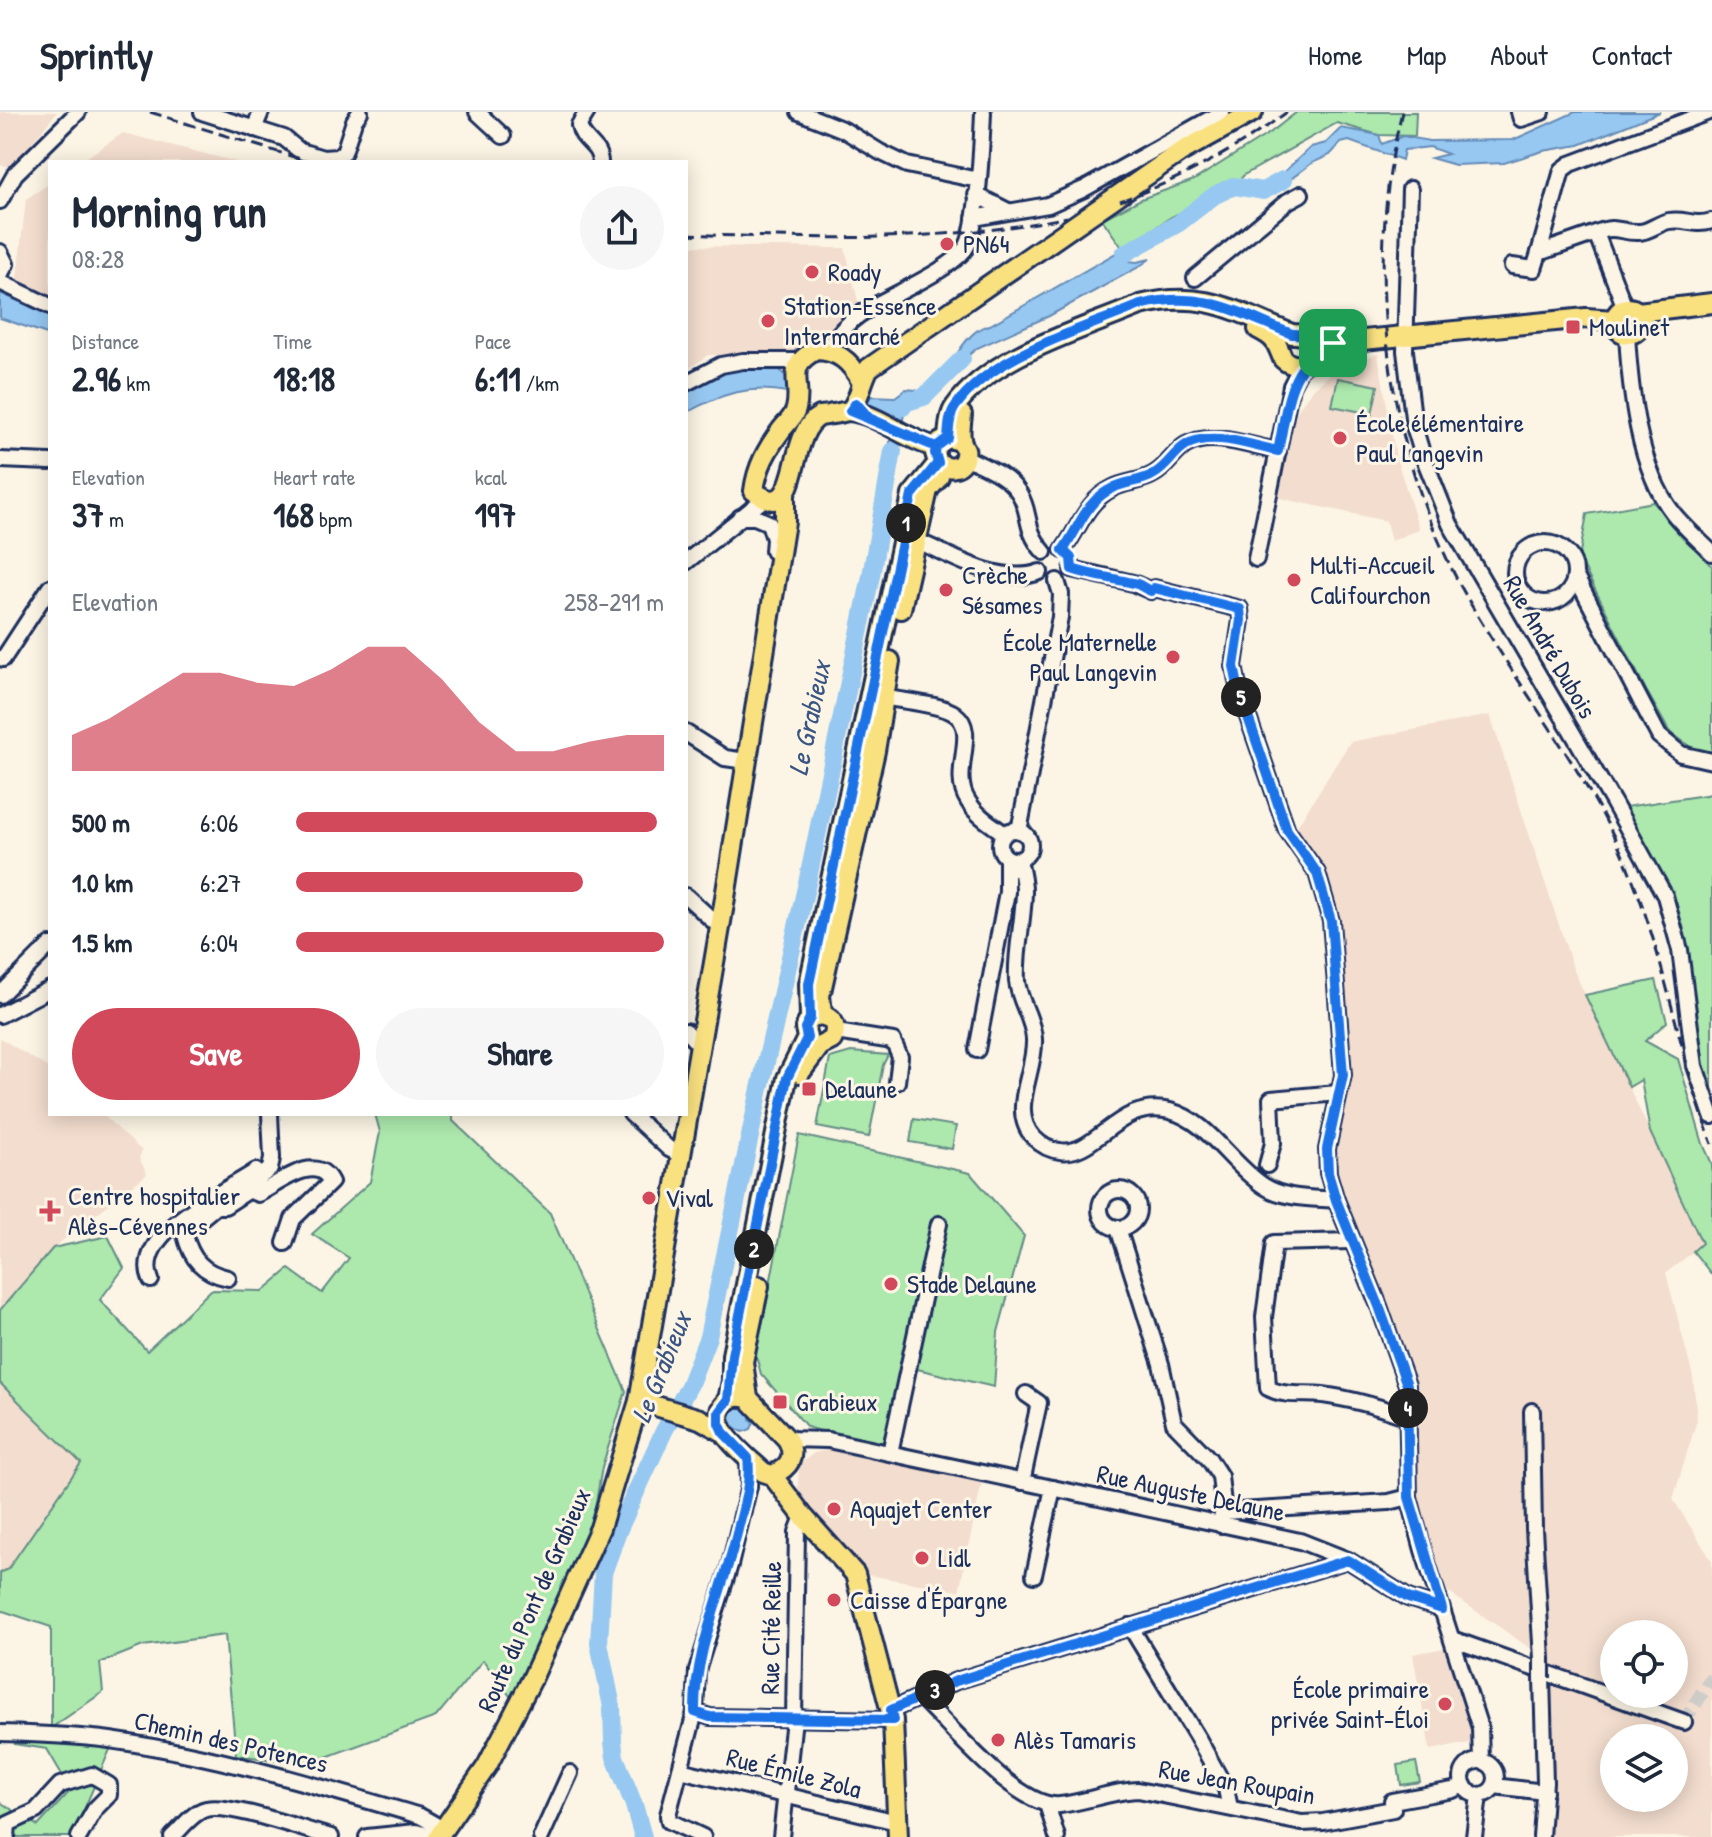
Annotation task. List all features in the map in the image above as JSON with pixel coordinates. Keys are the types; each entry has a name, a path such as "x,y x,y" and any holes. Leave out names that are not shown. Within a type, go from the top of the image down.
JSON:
{"main road":[{"path":"853,407 862,372 1168,160 1253,112"},
{"path":"898,1830 892,1715 855,1574 803,1516 785,1490 780,1462 748,1398 743,1362 799,1079 813,1042 805,1028 816,1017 875,751 883,697 916,540 928,490 946,451 953,409 990,374 1022,355 1140,305 1167,300 1218,303 1246,313 1297,350 1333,343 1586,318 1629,319 1712,312"},
{"path":"1629,319 1712,303"},
{"path":"862,372 832,352 816,350 792,365 797,400 795,414 766,452 756,474 770,497 789,487 798,445 807,428 820,416 853,407 878,422 946,451"},
{"path":"816,1017 809,984 912,495 946,451"},
{"name":"Route du Pont de Grabieux","path":"688,1091 694,1037 720,927 785,522 770,497"},
{"path":"723,1432 719,1423 787,1078 813,1042 832,1040 836,1032 833,1022 816,1017"},
{"name":"Route du Pont de Grabieux","path":"440,1835 487,1766 532,1679 600,1528 646,1402 685,1116"},
{"path":"700,1419 739,1396 748,1398"},
{"path":"646,1402 700,1419 723,1432 748,1458 780,1462"}],"street":[{"path":"0,201 15,174 78,112"},
{"path":"202,112 284,138 300,151 323,158 337,157 344,152 360,112"},
{"path":"254,129 261,112"},
{"path":"477,112 503,136"},
{"path":"587,112 579,125 581,136 597,148 600,160"},
{"path":"799,112 844,130 907,165 977,188 1008,211"},
{"path":"832,352 838,334 846,325 961,254 968,245 974,218 983,112"},
{"path":"974,218 1048,205 1084,189 1222,112"},
{"path":"1520,116 1542,112"},
{"path":"1512,266 1534,269 1562,170 1570,164 1709,112"},
{"name":"Rue André Dubois","path":"1410,189 1404,336 1406,376 1414,426 1423,456 1450,524 1665,896 1680,950 1695,1066 1712,1116"},
{"path":"1195,278 1288,201 1301,194"},
{"path":"1539,253 1609,227 1642,232 1667,221 1700,225 1712,221"},
{"path":"1596,233 1629,319 1641,444 1672,512 1712,553"},
{"path":"0,252 6,264 1,277 48,305"},
{"path":"1256,559 1297,350"},
{"path":"688,382 721,365 743,361 792,365"},
{"path":"1063,550 1083,514 1099,495 1116,486 1153,475 1183,447 1194,441 1218,440 1278,451"},
{"path":"946,451 985,466 1017,490 1024,505 1028,527 1044,552"},
{"path":"0,460 48,462"},
{"path":"688,560 770,497"},
{"path":"743,515 764,520 773,529 768,584 771,604"},
{"path":"916,540 952,560 973,567 1030,575 1040,572"},
{"path":"1575,575 1573,584 1561,599 1541,603 1532,600 1518,587 1515,567 1525,550 1544,543 1554,544 1570,556 1575,575 1659,736 1681,754 1712,761"},
{"path":"1054,548 1063,550 1071,558 1072,569 1067,577 1057,581 1047,579 1040,572 1039,561 1044,552 1054,548"},
{"path":"1072,569 1142,585 1146,590 1154,588 1240,609 1234,666 1239,691 1287,830 1317,873 1331,921 1343,1075 1327,1149 1328,1173 1407,1385 1409,1497 1480,1728 1481,1761"},
{"path":"1057,581 1061,594 1060,617 1012,832 1000,848 1013,859 1024,888 1018,987 1034,1034 1035,1050 1022,1112 1026,1129 1043,1147 1064,1152 1081,1149 1114,1123 1142,1109 1170,1111 1197,1123 1237,1164 1266,1188 1294,1196 1336,1200"},
{"path":"3,659 48,590"},
{"path":"883,697 953,712 963,722 966,730 959,776 967,801 984,819 1028,837 1030,846 1026,856 1013,859"},
{"path":"688,734 725,758 746,761"},
{"path":"977,1050 1013,859"},
{"path":"688,898 720,927"},
{"path":"0,995 48,947"},
{"path":"0,1015 48,990"},
{"path":"836,1032 893,1041 900,1057 897,1082"},
{"path":"1267,1165 1273,1143 1271,1099 1338,1093"},
{"path":"228,1278 206,1272 190,1253 185,1235 216,1206 225,1206 251,1189 251,1184 270,1169 270,1116"},
{"path":"633,1116 669,1149 681,1155"},
{"path":"151,1280 147,1270 148,1260 175,1222 272,1158"},
{"path":"251,1189 258,1194 295,1172 317,1170 328,1175 331,1182 293,1219 285,1243"},
{"path":"890,1453 939,1224"},
{"path":"1118,1228 1161,1364 1174,1423 1209,1459 1220,1476 1222,1518"},
{"path":"1352,1241 1274,1243 1264,1317 1268,1388 1275,1392 1367,1403 1408,1417"},
{"path":"1022,1482 1039,1403 1026,1394"},
{"path":"1532,1411 1545,1792 1541,1837"},
{"name":"Rue Auguste Delaune","path":"749,1486 780,1462 824,1440 1022,1482 1222,1518 1300,1541 1348,1560 1408,1598 1442,1609"},
{"path":"703,1837 674,1825 662,1815 680,1770 695,1712 697,1671 730,1565 749,1486 748,1458"},
{"path":"1034,1575 1053,1488"},
{"name":"Rue Auguste Delaune","path":"1222,1518 1389,1502 1409,1497"},
{"name":"Rue Cité Reille","path":"781,1837 794,1719 797,1532 803,1516"},
{"path":"695,1712 710,1717 794,1719 892,1715 956,1681 1348,1560"},
{"path":"1130,1626 1206,1752 1226,1789 1230,1808"},
{"path":"1452,1639 1684,1722"},
{"path":"921,1698 1005,1780 1038,1802 1047,1804 1057,1837"},
{"name":"Chemin des Potences","path":"0,1733 76,1736 160,1748 300,1781 420,1816 436,1825 440,1835"},
{"path":"1481,1761 1488,1763 1496,1773 1494,1786 1479,1795 1473,1794 1464,1785 1463,1775 1467,1766 1481,1761"},
{"name":"Rue Émile Zola","path":"680,1770 898,1830"},
{"path":"541,1837 570,1773"},
{"path":"7,1837 8,1824 36,1811 60,1785 92,1775 109,1785 109,1795 95,1809 79,1837"},
{"name":"Rue Jean Roupain","path":"1047,1804 1060,1805 1117,1791 1138,1790 1311,1823 1393,1809 1392,1801 1453,1790 1464,1785"},
{"path":"1494,1786 1545,1792"},
{"path":"1474,1837 1479,1795"},
{"path":"172,1837 198,1813 207,1809 242,1813 331,1837"},
{"path":"367,1837 416,1832 440,1835"}],"shaded area":[{"path":"0,112 57,112 12,167 0,165"},
{"path":"123,133 229,160 83,160"},
{"path":"48,184 48,296 17,279 26,199"},
{"path":"688,246 845,248 859,305 798,355 708,355 688,370"},
{"name":"École élémentaire Paul Langevin","path":"1378,354 1396,457 1419,529 1391,541 1386,521 1275,497 1284,449 1301,405 1312,390 1335,370"},
{"path":"1490,715 1574,971 1703,1244 1666,1273 1693,1377 1697,1420 1673,1499 1712,1561 1712,1837 1541,1837 1534,1651 1441,1587 1419,1505 1416,1393 1381,1287 1337,1192 1333,1140 1347,1066 1334,903 1323,870 1296,828 1350,742"},
{"name":"Centre hospitalier Alès-Cévennes","path":"0,1038 48,1068 48,1116 104,1116 142,1151 139,1158 147,1174 53,1248 0,1310"},
{"path":"0,1383 81,1463 8,1569 0,1573"},
{"path":"838,1447 982,1482 959,1591 863,1574 798,1491 799,1465 814,1453"},
{"name":"École primaire privée Saint-Éloi","path":"1450,1647 1471,1711 1476,1742 1430,1750 1413,1654"}],"green space":[{"path":"1297,112 1416,112 1415,136 1379,135 1337,123 1244,175 1234,186 1171,217 1123,249 1102,219 1141,199 1194,180"},
{"path":"1338,378 1378,386 1372,414 1332,406"},
{"path":"1653,502 1712,566 1712,753 1696,751 1669,731 1579,558 1587,514"},
{"path":"1712,794 1712,1103 1698,1060 1667,887 1625,807"},
{"path":"1656,980 1667,1022 1645,1041 1678,1059 1703,1144 1712,1164 1712,1275 1693,1251 1702,1243 1650,1132 1641,1080 1629,1087 1585,995"},
{"path":"851,1052 888,1055 883,1065 869,1137 817,1127 830,1058"},
{"path":"376,1116 453,1116 453,1121 550,1213 626,1391 602,1467 594,1514 569,1581 513,1700 483,1660 436,1717 307,1764 236,1755 225,1635 143,1646 100,1663 103,1692 51,1728 51,1627 0,1610 0,1573 8,1569 81,1463 0,1383 0,1310 53,1248 108,1236 124,1268 100,1300 147,1351 211,1290 263,1291 289,1269 322,1293 349,1258 312,1234 370,1182 380,1132"},
{"path":"914,1119 956,1126 952,1149 910,1142"},
{"name":"Stade Delaune","path":"799,1135 970,1173 1024,1236 998,1332 994,1387 904,1366 881,1448 807,1427 761,1374 756,1356"},
{"path":"50,1741 112,1745 72,1837 0,1837 0,1802 38,1826 71,1790 47,1749 14,1744"},
{"path":"1416,1762 1420,1782 1401,1785 1398,1765"}],"water":[{"path":"1575,112 1660,112 1579,145 1543,151 1504,163 1455,165 1431,158 1448,154 1430,147 1404,150 1402,160 1349,141 1341,143 1330,155 1312,163 1276,190 1263,191 1311,147 1326,143 1341,128 1379,135 1382,144 1403,136 1429,141 1513,140"},
{"path":"1143,242 1128,261 1150,259 1137,268 1049,316 977,348 946,375 969,337 983,327 1123,249"},
{"path":"0,293 48,314 48,334 0,318"},
{"path":"744,369 780,370 788,378 787,392 747,390 710,401 688,412 688,391 716,375"},
{"path":"906,389 916,390 923,397 905,407 898,451 889,476 884,475 895,415 874,411 867,403 871,396 895,397"},
{"path":"743,1404 754,1422 751,1429 743,1432 727,1424 733,1405"}],"waterway":[{"name":"Le Grabieux","path":"1124,254 1179,223 1215,195 1234,186 1263,191 1283,180"},
{"name":"Le Grabieux","path":"903,407 904,403 924,397 962,359"},
{"name":"Le Grabieux","path":"643,1837 615,1757 612,1707 599,1643 603,1573 619,1529 664,1431 689,1386 708,1337 809,874 871,576 893,451"}],"tunnel":[{"path":"1684,1722 1712,1677"}],"railway":[{"path":"150,112 304,160"},
{"path":"1120,201 1207,163 1287,112"},
{"path":"1402,112 1390,174 1384,238 1384,302 1390,367 1402,431 1420,493 1444,552 1473,608 1585,784 1618,845 1647,918 1712,1144"},
{"path":"688,234 829,238 926,235 1067,217"}],"place":[{"name":"PN64","path":"947,244"},
{"name":"Roady","path":"812,272"},
{"name":"Station-Essence Intermarché","path":"768,321"},
{"name":"Moulinet","path":"1573,327"},
{"name":"École élémentaire Paul Langevin","path":"1340,438"},
{"name":"Multi-Accueil Califourchon","path":"1294,580"},
{"name":"Crèche Sésames","path":"946,590"},
{"name":"École Maternelle Paul Langevin","path":"1173,657"},
{"name":"Delaune","path":"809,1089"},
{"name":"Vival","path":"649,1198"},
{"name":"Centre hospitalier Alès-Cévennes","path":"50,1211"},
{"name":"Stade Delaune","path":"891,1284"},
{"name":"Grabieux","path":"780,1402"},
{"name":"Aquajet Center","path":"834,1509"},
{"name":"Lidl","path":"922,1558"},
{"name":"Caisse d'Épargne","path":"834,1600"},
{"name":"École primaire privée Saint-Éloi","path":"1445,1704"},
{"name":"Alès Tamaris","path":"998,1740"}],"route":[{"path":"1333,343 1310,339 1299,333 1292,334 1218,303 1153,301 1022,355 990,374 953,409 948,438 936,447 869,418 856,403 850,411 936,447 938,463 912,495 809,984 807,1038 787,1078 732,1355 732,1381 728,1400 719,1412 723,1432 748,1458 749,1486 730,1565 697,1671 695,1712 710,1717 893,1720 891,1710 956,1681 1348,1560 1408,1598 1442,1609 1409,1497 1407,1385 1328,1173 1327,1149 1343,1075 1331,921 1317,873 1287,830 1239,691 1234,666 1240,609 1154,588 1146,590 1142,585 1083,573 1072,569 1071,558 1063,550 1083,514 1099,495 1116,486 1153,475 1183,447 1194,441 1218,440 1278,451 1291,386 1312,353 1333,343"}]}
